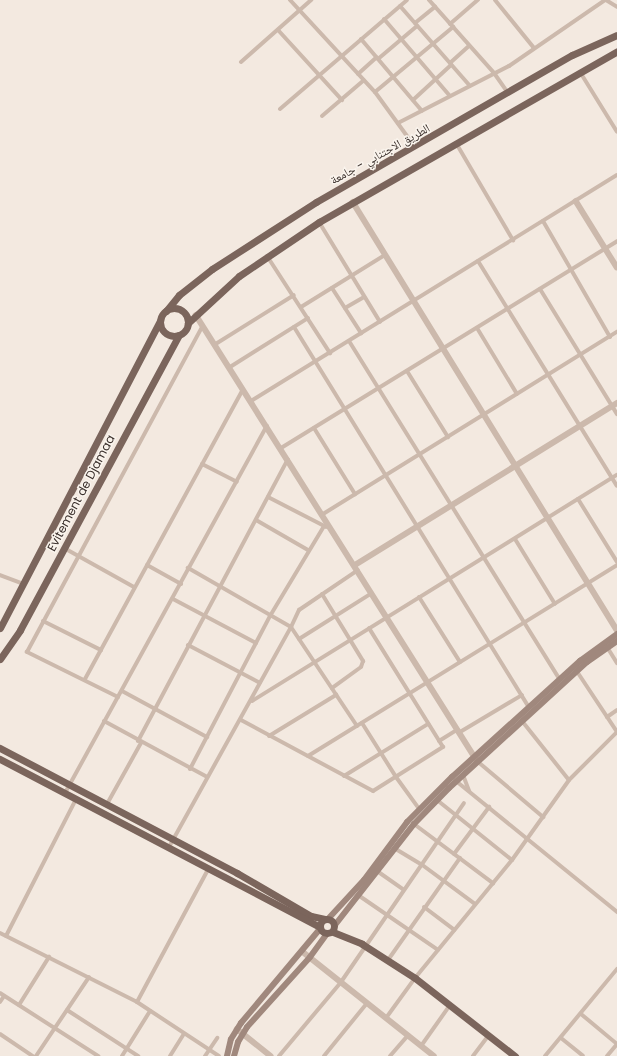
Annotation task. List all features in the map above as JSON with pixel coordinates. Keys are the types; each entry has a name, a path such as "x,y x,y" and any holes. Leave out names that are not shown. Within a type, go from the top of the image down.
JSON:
{"main road":[{"name":"الطريق الاجتنابي - جامعة","path":"166,311 179,295 227,259 335,191 416,147 572,55 617,35"},
{"path":"188,323 181,310 166,311 160,321 163,332 168,335 179,335 188,323 226,286 267,256 318,222 617,51"},
{"name":"Evitement de Djamaa","path":"0,628 160,321"},
{"name":"Evitement de Djamaa","path":"0,659 18,634 179,335"},
{"path":"227,1056 236,1029 303,952 326,919 364,880 419,809 454,779 528,706 559,679 606,645 617,634"},
{"path":"606,645 617,641"},
{"path":"234,1056 242,1034 253,1019 310,957 414,824 437,800 454,779 462,774 475,758 522,721 575,668"},
{"path":"0,748 174,839 311,916 326,919 332,929"},
{"path":"0,759 209,868 320,928 344,931 415,978 515,1056"},
{"path":"247,1015 253,1019"}],"street":[{"path":"290,0 375,92 416,147"},
{"path":"241,62 311,0"},
{"path":"280,109 407,0"},
{"path":"429,0 494,73 508,93"},
{"path":"375,92 433,44 478,0"},
{"path":"495,0 534,48"},
{"path":"398,123 494,73 605,0 617,7"},
{"path":"400,6 470,86"},
{"path":"358,74 402,40 416,24 435,7"},
{"path":"384,19 450,96"},
{"path":"278,30 342,100"},
{"path":"361,39 422,110"},
{"path":"413,100 469,46"},
{"path":"580,72 617,132"},
{"path":"322,116 364,80"},
{"path":"456,143 513,240"},
{"path":"251,401 617,176"},
{"path":"576,201 617,267"},
{"path":"352,202 617,630"},
{"path":"543,221 570,270 610,336"},
{"path":"318,222 350,277 380,322"},
{"path":"281,448 617,241"},
{"path":"301,307 385,255"},
{"path":"267,256 294,295 330,353"},
{"path":"478,261 617,486"},
{"path":"332,288 361,333"},
{"path":"540,289 581,355 615,404 617,414"},
{"path":"214,345 294,295"},
{"path":"346,308 364,297"},
{"path":"196,315 288,458 459,730 475,758 543,817"},
{"path":"230,367 308,318"},
{"path":"118,697 85,679 27,652 203,325"},
{"path":"294,327 528,706"},
{"path":"477,328 518,394"},
{"path":"323,514 617,332"},
{"path":"349,341 559,679"},
{"path":"407,371 448,437"},
{"path":"85,679 243,388"},
{"path":"169,847 207,777 252,701 299,610 356,567 417,526 615,404"},
{"path":"65,793 267,426"},
{"path":"314,428 355,494"},
{"path":"107,804 188,645 288,458"},
{"path":"202,464 237,482"},
{"path":"252,701 617,475"},
{"path":"268,497 333,531"},
{"path":"578,499 617,562"},
{"path":"256,520 308,550"},
{"path":"190,769 270,616 308,550 324,526"},
{"path":"514,539 555,604"},
{"path":"64,548 134,587"},
{"path":"147,564 181,584"},
{"path":"308,756 617,565"},
{"path":"188,568 291,627 357,726"},
{"path":"0,575 23,584"},
{"path":"299,639 372,593"},
{"path":"322,594 363,664 332,688"},
{"path":"420,597 460,662"},
{"path":"173,599 256,643"},
{"path":"44,621 101,650"},
{"path":"241,720 373,791 443,747 369,628"},
{"path":"188,645 260,683"},
{"path":"606,645 617,663"},
{"path":"386,1018 415,978 512,860 569,780 617,732 575,668"},
{"path":"122,690 207,737"},
{"path":"269,736 336,695"},
{"path":"439,741 522,695"},
{"path":"607,717 617,710"},
{"path":"104,721 139,742 207,777"},
{"path":"522,721 569,780"},
{"path":"362,723 396,777 419,809"},
{"path":"344,776 428,724"},
{"path":"462,774 469,791"},
{"path":"454,779 617,912"},
{"path":"6,936 76,799"},
{"path":"437,800 455,816 512,860"},
{"path":"279,1056 341,982 364,945 464,802"},
{"path":"454,854 489,807"},
{"path":"414,824 493,883"},
{"path":"394,848 421,864 475,904"},
{"path":"388,960 460,858"},
{"path":"136,1002 209,868"},
{"path":"377,871 404,889"},
{"path":"358,895 438,950"},
{"path":"424,907 454,930"},
{"path":"1,934 136,1002 219,1056"},
{"path":"303,952 434,1056"},
{"path":"19,1005 49,957"},
{"path":"545,1056 617,970"},
{"path":"0,1034 34,1056 68,1010 89,977"},
{"path":"0,993 98,1056"},
{"path":"0,1002 4,996"},
{"path":"324,1056 367,1003"},
{"path":"421,1046 450,1005"},
{"path":"68,1010 138,1056"},
{"path":"122,1056 150,1011"},
{"path":"581,1014 617,1044 607,1056"},
{"path":"236,1029 271,1056"},
{"path":"170,1056 184,1034"},
{"path":"390,1056 408,1035"},
{"path":"474,1056 489,1035"},
{"path":"205,1056 217,1038"},
{"path":"561,1038 582,1056"}]}
